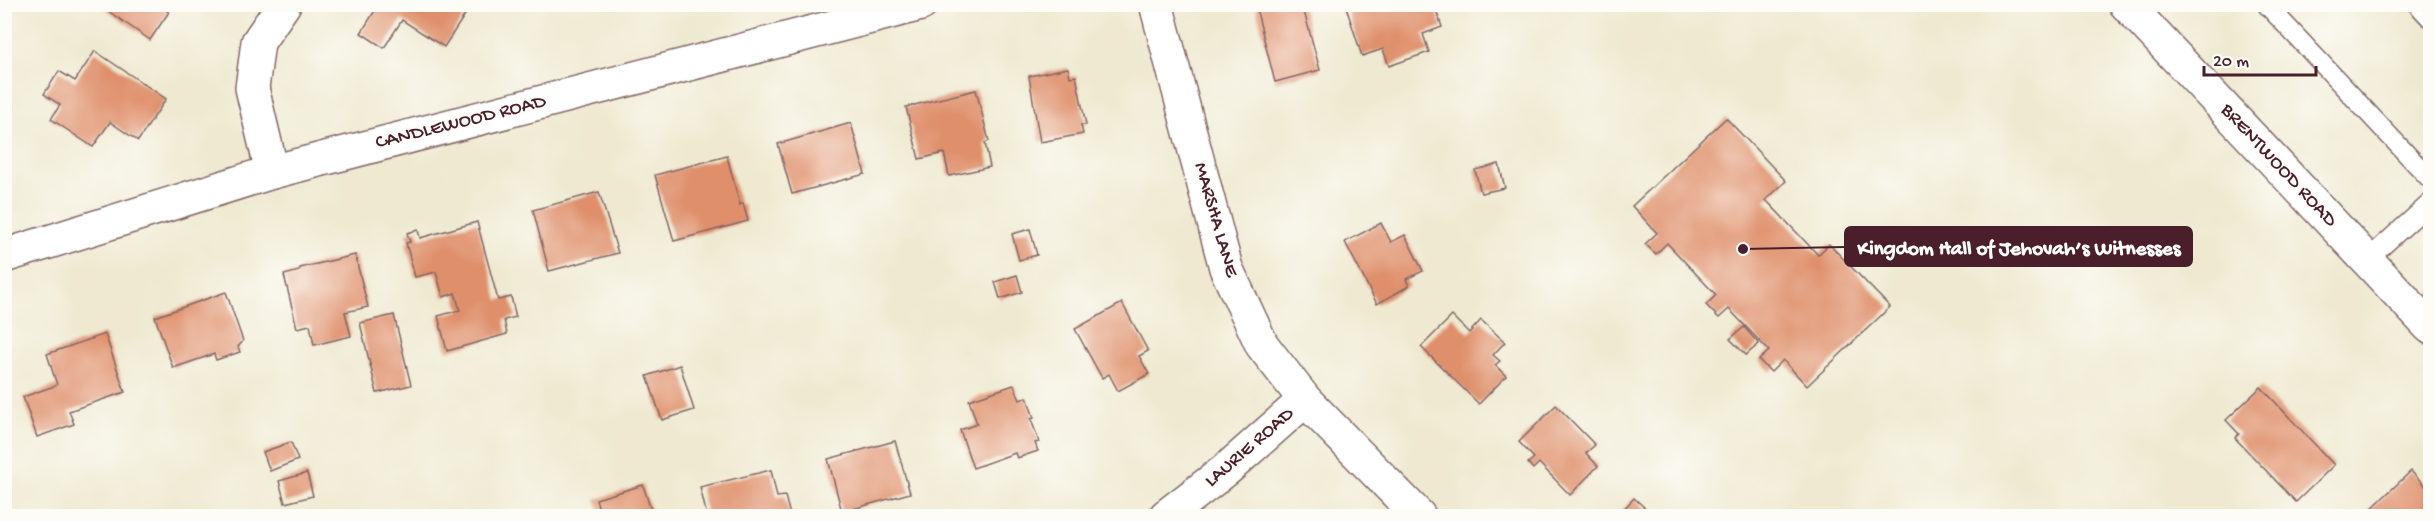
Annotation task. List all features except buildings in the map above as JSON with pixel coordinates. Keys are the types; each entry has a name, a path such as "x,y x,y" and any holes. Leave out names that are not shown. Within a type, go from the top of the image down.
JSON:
{"street":[{"path":"272,172 252,88 258,42 284,4"},
{"name":"CANDLEWOOD ROAD","path":"4,256 272,172 921,4"},
{"name":"MARSHA LANE","path":"1156,4 1226,268 1262,345 1305,400 1419,516"},
{"name":"BRENTWOOD ROAD","path":"2126,4 2430,327"},
{"name":"LAURIE ROAD","path":"1166,516 1227,470 1305,400"}],"lane":[{"path":"2266,4 2430,179"},
{"path":"2417,4 2430,18"},
{"path":"2367,260 2430,203"}],"place":[{"name":"Kingdom Hall of Jehovah’s Witnesses","path":"1743,249"}]}
